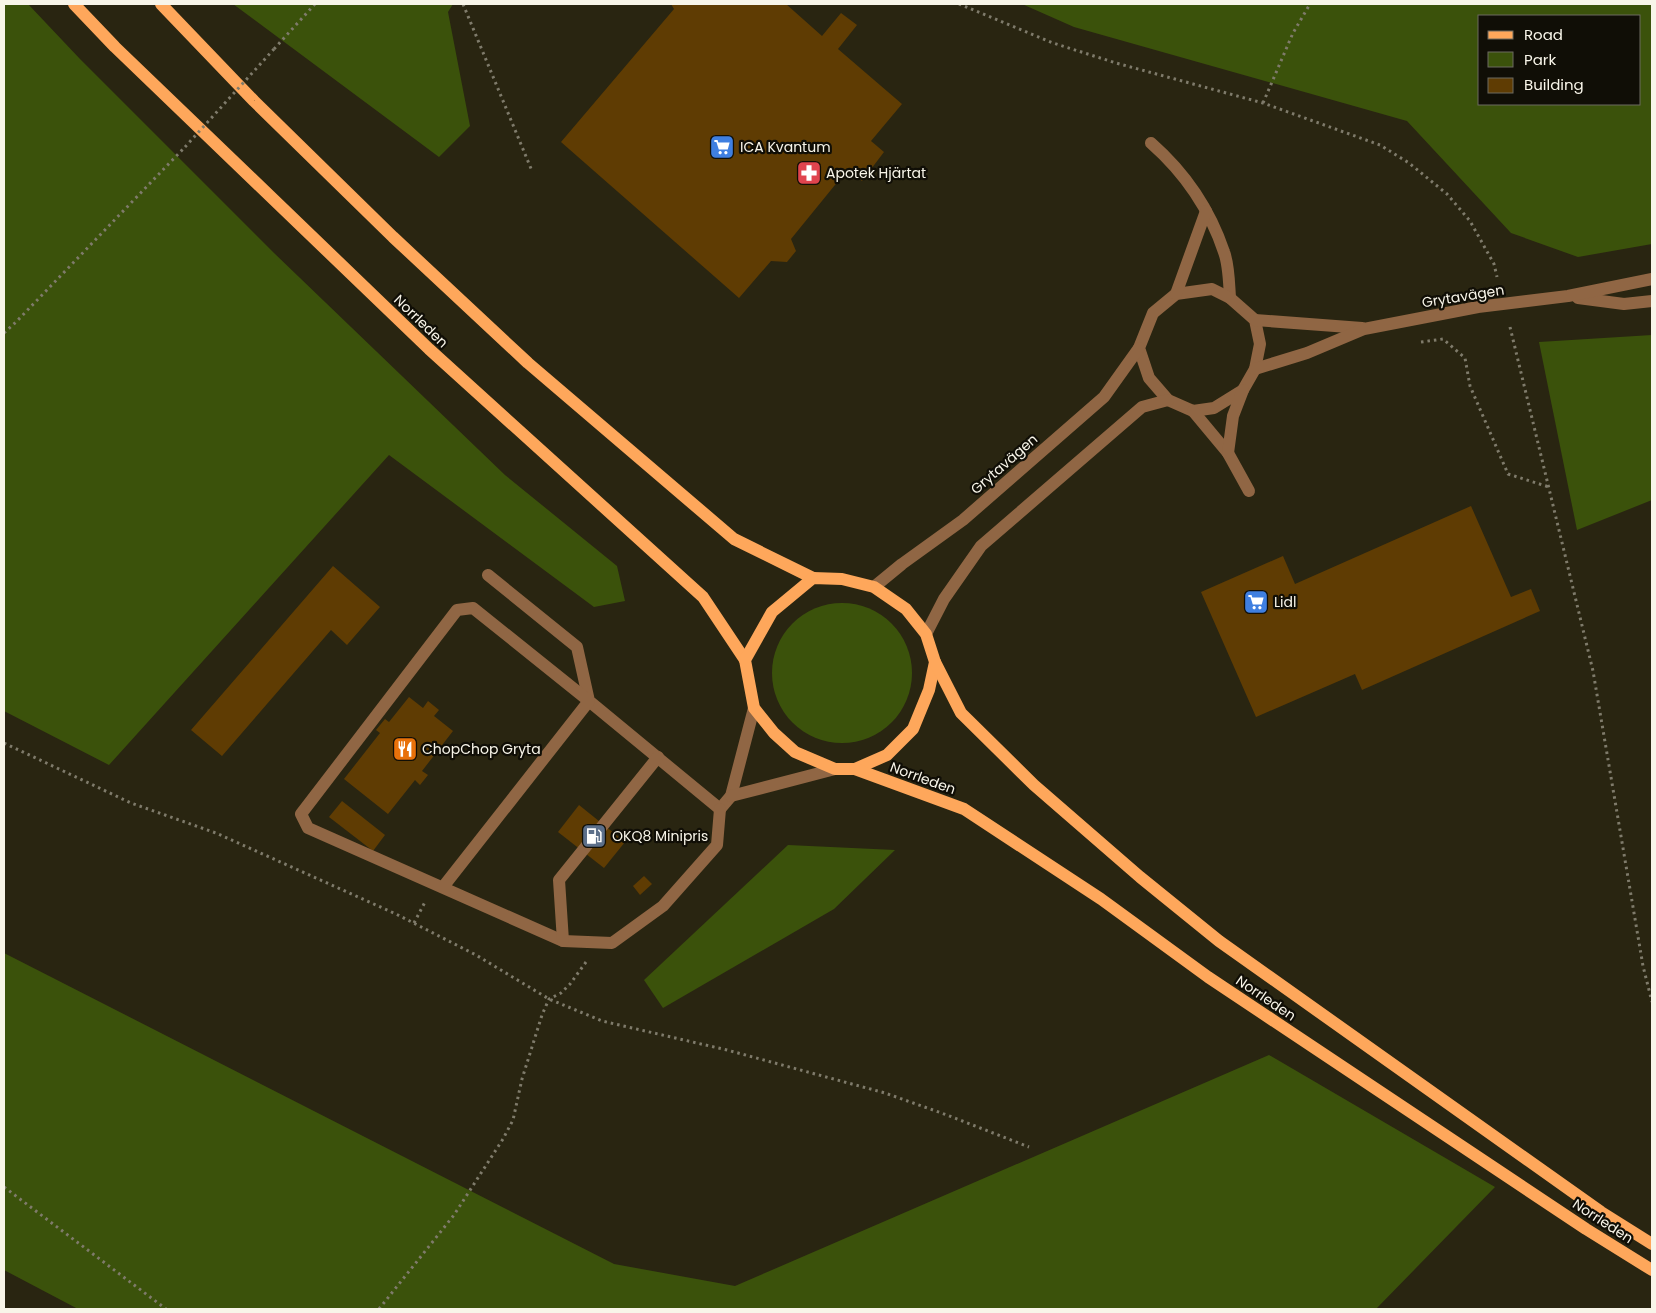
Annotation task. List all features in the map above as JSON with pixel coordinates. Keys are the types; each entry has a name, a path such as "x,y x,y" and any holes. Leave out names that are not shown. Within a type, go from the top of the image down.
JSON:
{"main road":[{"name":"Norrleden","path":"74,4 115,47 429,349 703,597 745,660"},
{"path":"161,4 254,101 393,237 528,362 734,539 813,578 842,579 874,587 906,610 926,634"},
{"path":"813,578 772,612 745,660 754,708 774,734 795,752 836,769 855,769 887,755 912,729 929,690 935,662"},
{"name":"Norrleden","path":"926,634 935,662 960,713 1034,785 1140,877 1219,941 1601,1212 1652,1244"},
{"name":"Norrleden","path":"855,769 964,809 1101,899 1208,977 1586,1229 1652,1270"}],"street":[{"path":"1152,143 1182,174 1206,211 1225,253 1230,298"},
{"path":"1206,211 1176,294 1153,313 1139,348 1149,378 1168,400 1193,411 1228,453 1248,492"},
{"name":"Grytavägen","path":"1255,369 1307,353 1364,328 1478,307 1568,296 1652,279"},
{"path":"1176,294 1212,289 1230,298 1254,320 1260,344 1255,369 1243,390 1233,416 1228,453"},
{"name":"Grytavägen","path":"1568,296 1624,304 1652,301"},
{"name":"Grytavägen","path":"1254,320 1364,328"},
{"name":"Grytavägen","path":"874,587 963,520 1104,397 1139,348"},
{"path":"1193,411 1214,408 1243,390"},
{"path":"926,634 944,600 981,546 1142,407 1168,400"},
{"path":"488,575 577,647 589,701"},
{"path":"720,809 473,608 457,610 301,814 308,828 563,941 612,943 663,906 717,845 720,809 731,796 754,708"},
{"path":"443,887 589,701"},
{"path":"563,941 559,880 658,757"},
{"path":"731,796 836,769"}],"path":[{"path":"4,333 185,147 315,4"},
{"path":"463,4 532,171"},
{"path":"959,4 1062,46 1263,104 1380,145 1409,163 1447,194 1470,221 1494,264 1497,277"},
{"path":"1263,104 1293,33 1310,4"},
{"path":"1510,327 1593,671 1641,956 1652,1002"},
{"path":"1421,342 1444,339 1466,358 1470,386 1508,474 1548,487"},
{"path":"4,742 132,803 216,833 396,914 476,955 549,999 602,1021 728,1050 885,1093 1029,1147"},
{"path":"379,1309 454,1215 503,1139 513,1120 522,1079 542,1015 549,999 561,993 570,984 593,952 594,942"},
{"path":"4,1186 166,1309"}],"green space":[{"path":"4,4 28,4 80,59 274,253 505,475 617,566 625,601 594,607 389,455 109,765 4,711"},
{"path":"233,4 453,4 448,12 470,126 439,157"},
{"path":"1022,4 1652,4 1652,244 1578,257 1511,233 1407,121 1074,27"},
{"path":"1652,335 1652,500 1577,530 1539,342"},
{"path":"842,603 856,604 869,608 891,624 907,646 911,659 911,687 907,700 891,722 869,738 856,742 842,743 828,742 815,738 793,722 777,700 773,687 772,673 773,659 777,646 793,624 815,608 828,604"},
{"path":"788,845 895,850 834,909 663,1008 644,980"},
{"path":"4,953 614,1264 735,1286 1269,1055 1495,1187 1376,1309 78,1309 4,1270"}],"building":[{"name":"ICA Kvantum","path":"671,4 786,4 822,36 841,13 857,25 838,49 902,104 871,141 884,152 862,181 848,169 791,239 796,251 787,262 771,261 739,298 561,142 674,9"},
{"path":"1471,506 1511,597 1531,589 1540,611 1362,690 1355,674 1256,717 1201,592 1283,556 1295,584"},
{"path":"333,566 380,607 347,645 331,630 222,756 191,730"},
{"path":"409,697 423,708 428,701 439,710 434,716 453,731 422,771 428,775 420,785 415,780 388,814 344,779 380,733 376,730 385,719 389,722"},
{"path":"342,801 385,835 373,851 329,817"},
{"path":"579,805 625,842 604,868 558,832"},
{"path":"644,876 652,884 640,895 633,886"}],"place":[{"name":"ICA Kvantum","path":"722,147"},
{"name":"Apotek Hjärtat","path":"809,173"},
{"name":"Lidl","path":"1256,602"},
{"name":"ChopChop Gryta","path":"405,749"},
{"name":"OKQ8 Minipris","path":"594,836"}]}
